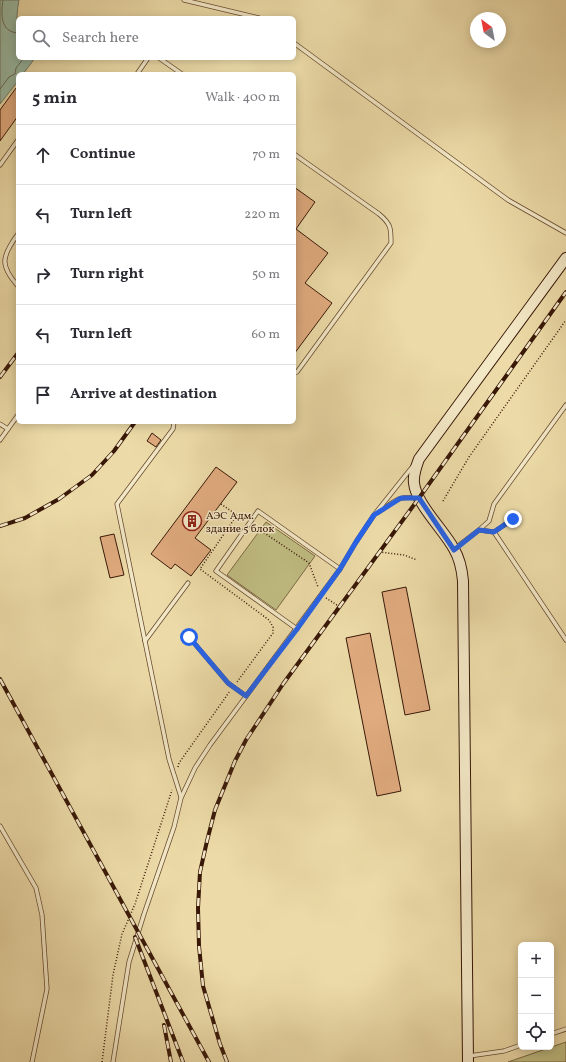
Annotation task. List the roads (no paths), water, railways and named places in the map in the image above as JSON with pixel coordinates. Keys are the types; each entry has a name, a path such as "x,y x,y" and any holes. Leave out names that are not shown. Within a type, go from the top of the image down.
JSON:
{"main road":[{"path":"468,1059 463,581 461,564 454,550 419,498 414,485 414,479 419,459 566,258"}],"lane":[{"path":"184,0 251,16"},
{"path":"296,44 508,200 566,233"},
{"path":"138,72 147,60"},
{"path":"162,60 179,72"},
{"path":"0,165 16,143"},
{"path":"296,155 388,221 391,232 391,243 296,372"},
{"path":"16,237 2,255 1,267 7,278 16,285"},
{"path":"454,550 489,521 494,504 566,405"},
{"path":"0,440 16,418"},
{"path":"0,424 8,429"},
{"path":"174,424 173,429 117,504 169,759 181,798"},
{"path":"113,1062 129,962 174,828 181,798 195,768 340,569 374,515 419,459"},
{"path":"374,515 401,498 419,498"},
{"path":"297,629 216,571 258,511 340,569"},
{"path":"479,530 494,532 513,519"},
{"path":"494,532 566,640"},
{"path":"145,641 188,583"},
{"path":"189,637 228,683 246,696"},
{"path":"0,826 36,888 42,915 47,989 32,1062"},
{"path":"554,1033 566,1029"},
{"path":"468,1059 504,1051 518,1046"}],"water":[{"path":"0,0 19,0 17,16 16,16 16,60 34,60 24,72 16,72 16,84 0,104"}],"railway":[{"path":"227,1062 220,1044 203,986 199,946 198,908 200,872 207,841 215,810 235,761 246,740 283,684 419,498 566,292"},
{"path":"0,377 16,356"},
{"path":"0,526 25,518 59,499 92,475 114,451 134,424"},
{"path":"0,679 209,1062"},
{"path":"135,937 183,1062"},
{"path":"164,1025 171,1062"}],"place":[{"name":"АЭС Адм. здание 5 блок","path":"192,521"}]}
